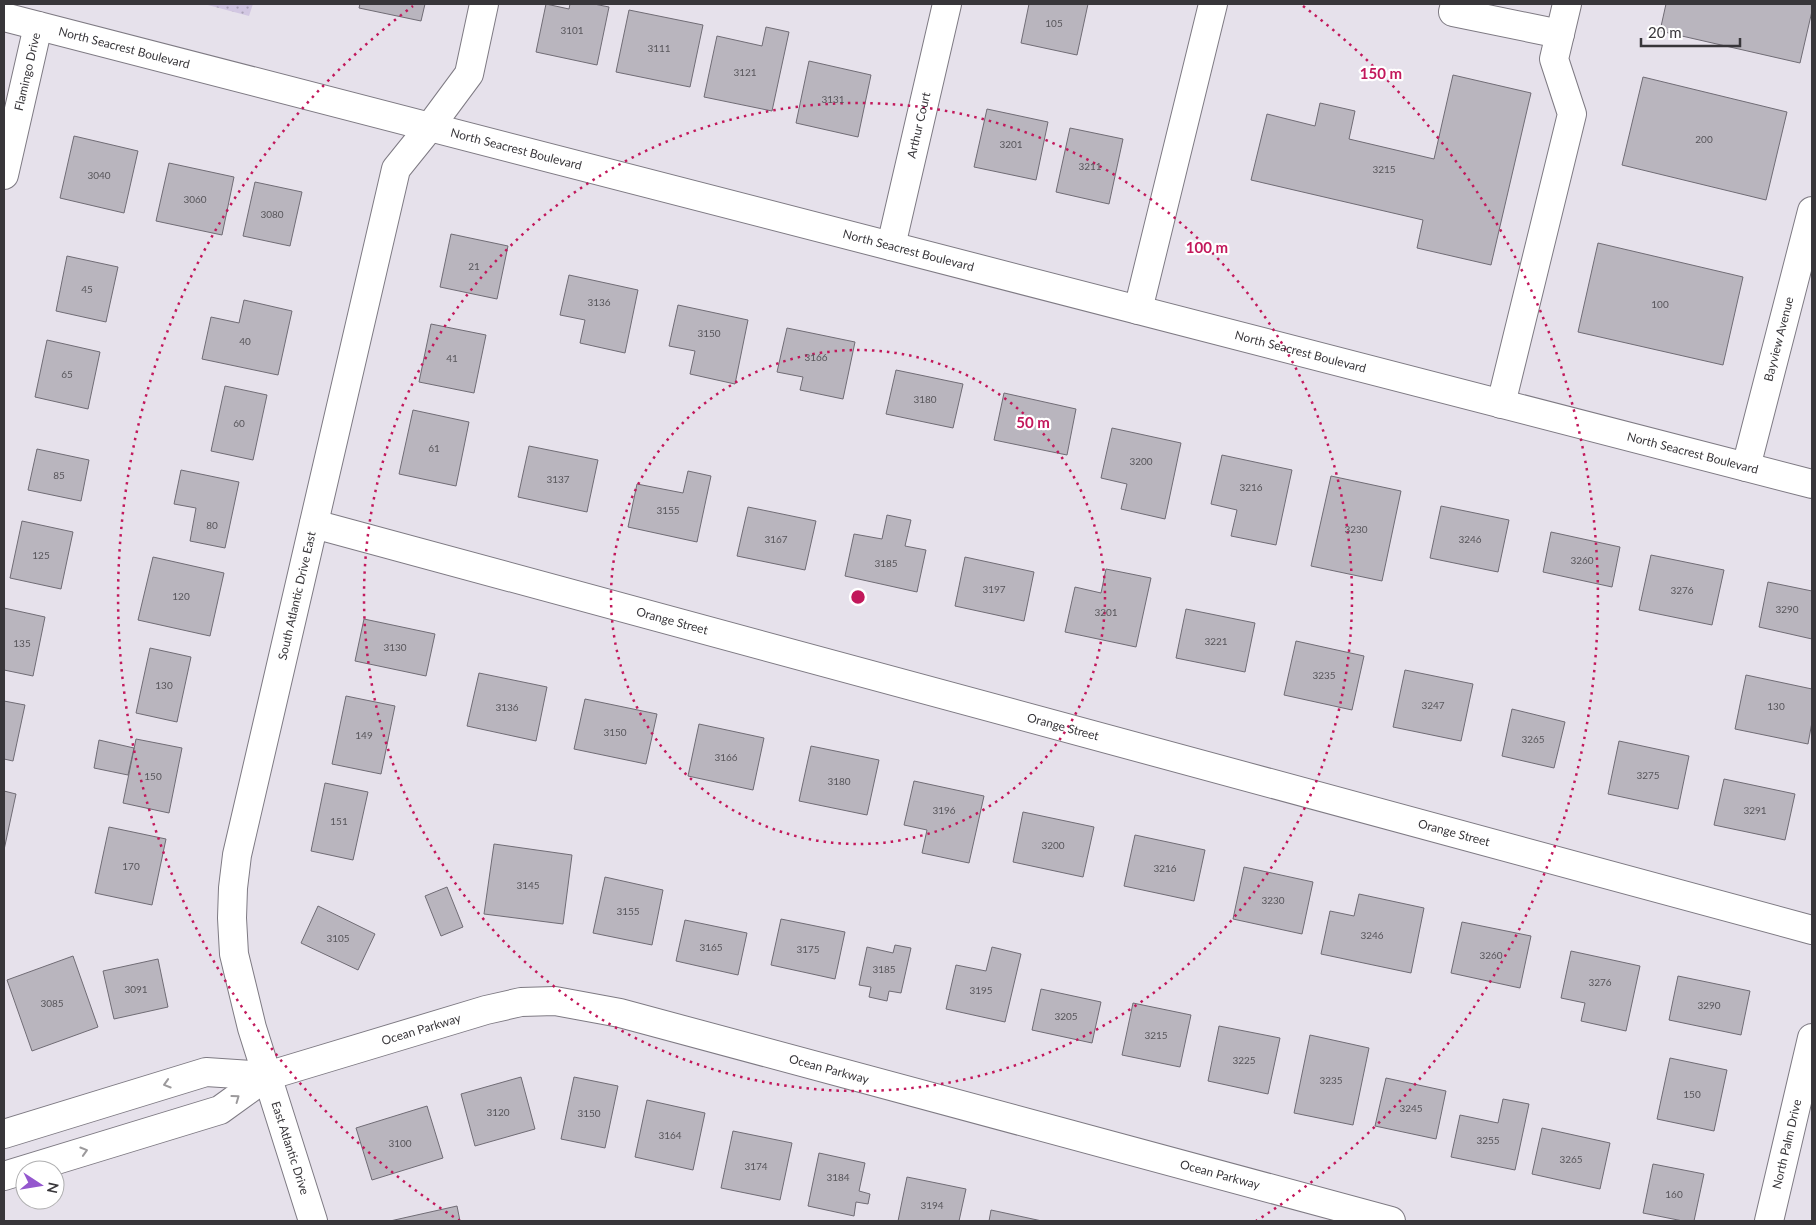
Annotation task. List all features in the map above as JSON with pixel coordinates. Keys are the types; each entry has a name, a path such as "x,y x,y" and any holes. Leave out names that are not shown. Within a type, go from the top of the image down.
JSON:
{"street":[{"name":"South Atlantic Drive East","path":"267,1076 248,1015 234,954 232,918 237,854 396,169 469,74 484,4"},
{"name":"Arthur Court","path":"891,246 947,4"},
{"path":"1138,310 1213,4"},
{"path":"1454,4 1453,12 1560,34"},
{"path":"1501,404 1572,114 1554,59 1566,4"},
{"name":"North Seacrest Boulevard","path":"4,17 1812,484"},
{"name":"Flamingo Drive","path":"4,175 38,26"},
{"name":"Bayview Avenue","path":"1746,467 1812,211"},
{"name":"Orange Street","path":"314,524 1812,930"},
{"name":"Ocean Parkway","path":"4,1176 220,1110 267,1076 486,1010 521,1002 555,1002 620,1013 1391,1221"},
{"name":"North Palm Drive","path":"1769,1221 1812,1038"},
{"name":"Ocean Parkway","path":"4,1134 206,1072 267,1076"},
{"name":"East Atlantic Drive","path":"267,1076 313,1221"}],"shaded area":[{"path":"204,4 253,4 249,16"}],"building":[{"path":"360,4 425,4 421,21 359,8"},
{"path":"546,4 569,9 570,4 594,4 609,7 597,65 536,52"},
{"path":"1029,4 1088,4 1077,55 1021,43"},
{"path":"1666,4 1812,4 1800,63 1660,31"},
{"path":"629,10 703,25 690,87 616,72"},
{"path":"766,27 789,32 772,111 704,97 717,36 762,46"},
{"path":"809,61 871,75 858,137 796,123"},
{"path":"1453,75 1531,93 1491,265 1417,248 1423,220 1251,180 1267,114 1315,126 1320,103 1355,111 1349,139 1434,159"},
{"path":"1643,77 1787,112 1766,200 1622,165"},
{"path":"987,109 1048,122 1036,180 974,167"},
{"path":"1070,128 1123,139 1109,204 1056,192"},
{"path":"74,136 138,151 124,213 60,198"},
{"path":"169,163 234,177 222,235 156,221"},
{"path":"255,182 302,192 290,246 243,236"},
{"path":"451,234 508,246 497,299 440,287"},
{"path":"1598,243 1743,277 1723,365 1578,332"},
{"path":"67,256 118,267 106,322 56,311"},
{"path":"569,275 638,290 625,353 580,343 585,320 560,315"},
{"path":"244,300 292,311 278,375 202,359 211,317 239,323"},
{"path":"678,305 748,320 735,384 690,374 695,351 669,346"},
{"path":"431,324 486,335 474,393 419,382"},
{"path":"787,328 855,342 843,399 800,390 803,377 777,372"},
{"path":"47,340 100,352 88,409 35,397"},
{"path":"896,370 963,384 953,428 886,414"},
{"path":"225,386 267,395 253,460 211,451"},
{"path":"1004,393 1076,409 1067,455 994,440"},
{"path":"413,410 469,422 456,486 399,474"},
{"path":"1112,428 1181,443 1165,519 1121,509 1127,484 1101,478"},
{"path":"529,446 598,460 587,512 518,497"},
{"path":"37,449 89,460 81,501 28,490"},
{"path":"1222,455 1292,470 1276,545 1231,536 1237,510 1211,504"},
{"path":"181,470 239,482 225,548 190,541 196,508 174,504"},
{"path":"688,471 711,476 697,542 628,527 637,484 683,493"},
{"path":"1331,476 1401,491 1382,581 1311,566"},
{"path":"1441,506 1509,520 1498,572 1430,558"},
{"path":"748,507 816,521 805,570 737,556"},
{"path":"887,515 911,520 905,546 926,550 917,592 845,576 854,534 882,539"},
{"path":"22,521 73,532 61,589 10,578"},
{"path":"1551,532 1620,547 1612,587 1543,572"},
{"path":"1651,555 1724,570 1712,625 1639,610"},
{"path":"153,557 224,573 210,636 138,620"},
{"path":"965,557 1034,572 1024,621 955,606"},
{"path":"1106,569 1151,578 1136,647 1065,632 1075,587 1101,593"},
{"path":"1768,582 1812,591 1812,639 1759,627"},
{"path":"4,608 45,617 33,676 4,670"},
{"path":"1186,609 1255,623 1245,672 1176,658"},
{"path":"364,619 435,634 426,676 355,661"},
{"path":"1296,641 1364,656 1352,710 1284,695"},
{"path":"150,648 191,657 177,722 136,713"},
{"path":"1405,670 1473,684 1461,741 1393,727"},
{"path":"479,673 547,687 536,741 467,726"},
{"path":"1746,675 1812,689 1812,722 1808,744 1735,729"},
{"path":"346,696 395,706 381,774 332,764"},
{"path":"585,699 657,714 646,764 574,749"},
{"path":"4,701 25,705 13,761 4,759"},
{"path":"1512,709 1565,722 1554,768 1502,756"},
{"path":"699,724 764,738 753,790 688,776"},
{"path":"136,739 182,748 169,813 123,803"},
{"path":"99,740 134,748 128,775 94,768"},
{"path":"1619,741 1689,756 1678,809 1608,794"},
{"path":"811,746 879,760 867,815 799,801"},
{"path":"1724,779 1795,794 1785,840 1714,825"},
{"path":"914,781 984,796 969,863 922,853 927,830 904,825"},
{"path":"325,783 368,792 353,860 311,851"},
{"path":"4,791 16,794 4,850"},
{"path":"1023,812 1094,827 1083,877 1013,862"},
{"path":"109,827 166,839 152,905 95,893"},
{"path":"1135,835 1205,850 1194,901 1124,886"},
{"path":"494,844 572,855 563,924 484,914"},
{"path":"1244,867 1313,882 1302,934 1233,919"},
{"path":"605,877 663,890 652,945 593,933"},
{"path":"447,887 463,927 441,936 425,896"},
{"path":"1359,894 1424,908 1411,973 1321,954 1330,911 1354,916"},
{"path":"318,906 375,934 358,970 301,943"},
{"path":"781,919 845,932 835,979 771,965"},
{"path":"685,920 747,933 738,975 676,961"},
{"path":"1462,922 1531,936 1520,988 1451,973"},
{"path":"895,945 911,948 901,993 889,991 887,1001 869,997 871,987 859,985 867,947 893,953"},
{"path":"992,947 1021,954 1005,1022 946,1009 956,965 986,971"},
{"path":"1571,951 1640,966 1626,1031 1581,1021 1585,1003 1561,998"},
{"path":"73,956 98,1027 32,1051 7,980"},
{"path":"158,959 168,1007 114,1019 103,971"},
{"path":"1678,976 1750,991 1741,1035 1669,1020"},
{"path":"1041,989 1101,1002 1092,1043 1032,1030"},
{"path":"1133,1003 1191,1015 1180,1067 1122,1055"},
{"path":"1219,1026 1280,1038 1268,1094 1208,1081"},
{"path":"1310,1035 1369,1048 1353,1125 1294,1113"},
{"path":"1670,1058 1727,1070 1714,1131 1657,1119"},
{"path":"521,1077 535,1129 475,1146 461,1094"},
{"path":"574,1077 618,1086 605,1148 561,1139"},
{"path":"1386,1078 1446,1091 1436,1139 1375,1126"},
{"path":"1503,1099 1529,1104 1515,1170 1451,1157 1460,1115 1498,1123"},
{"path":"647,1100 705,1113 693,1170 635,1157"},
{"path":"427,1106 443,1158 372,1180 356,1128"},
{"path":"1542,1128 1610,1143 1600,1189 1532,1174"},
{"path":"733,1131 792,1143 780,1200 721,1188"},
{"path":"819,1153 865,1163 859,1191 870,1194 868,1204 856,1202 854,1216 808,1206"},
{"path":"1653,1164 1704,1174 1694,1221 1683,1221 1643,1213"},
{"path":"907,1177 966,1189 959,1221 898,1221"},
{"path":"457,1206 460,1221 390,1221"},
{"path":"991,1210 1042,1221 989,1221"}]}
